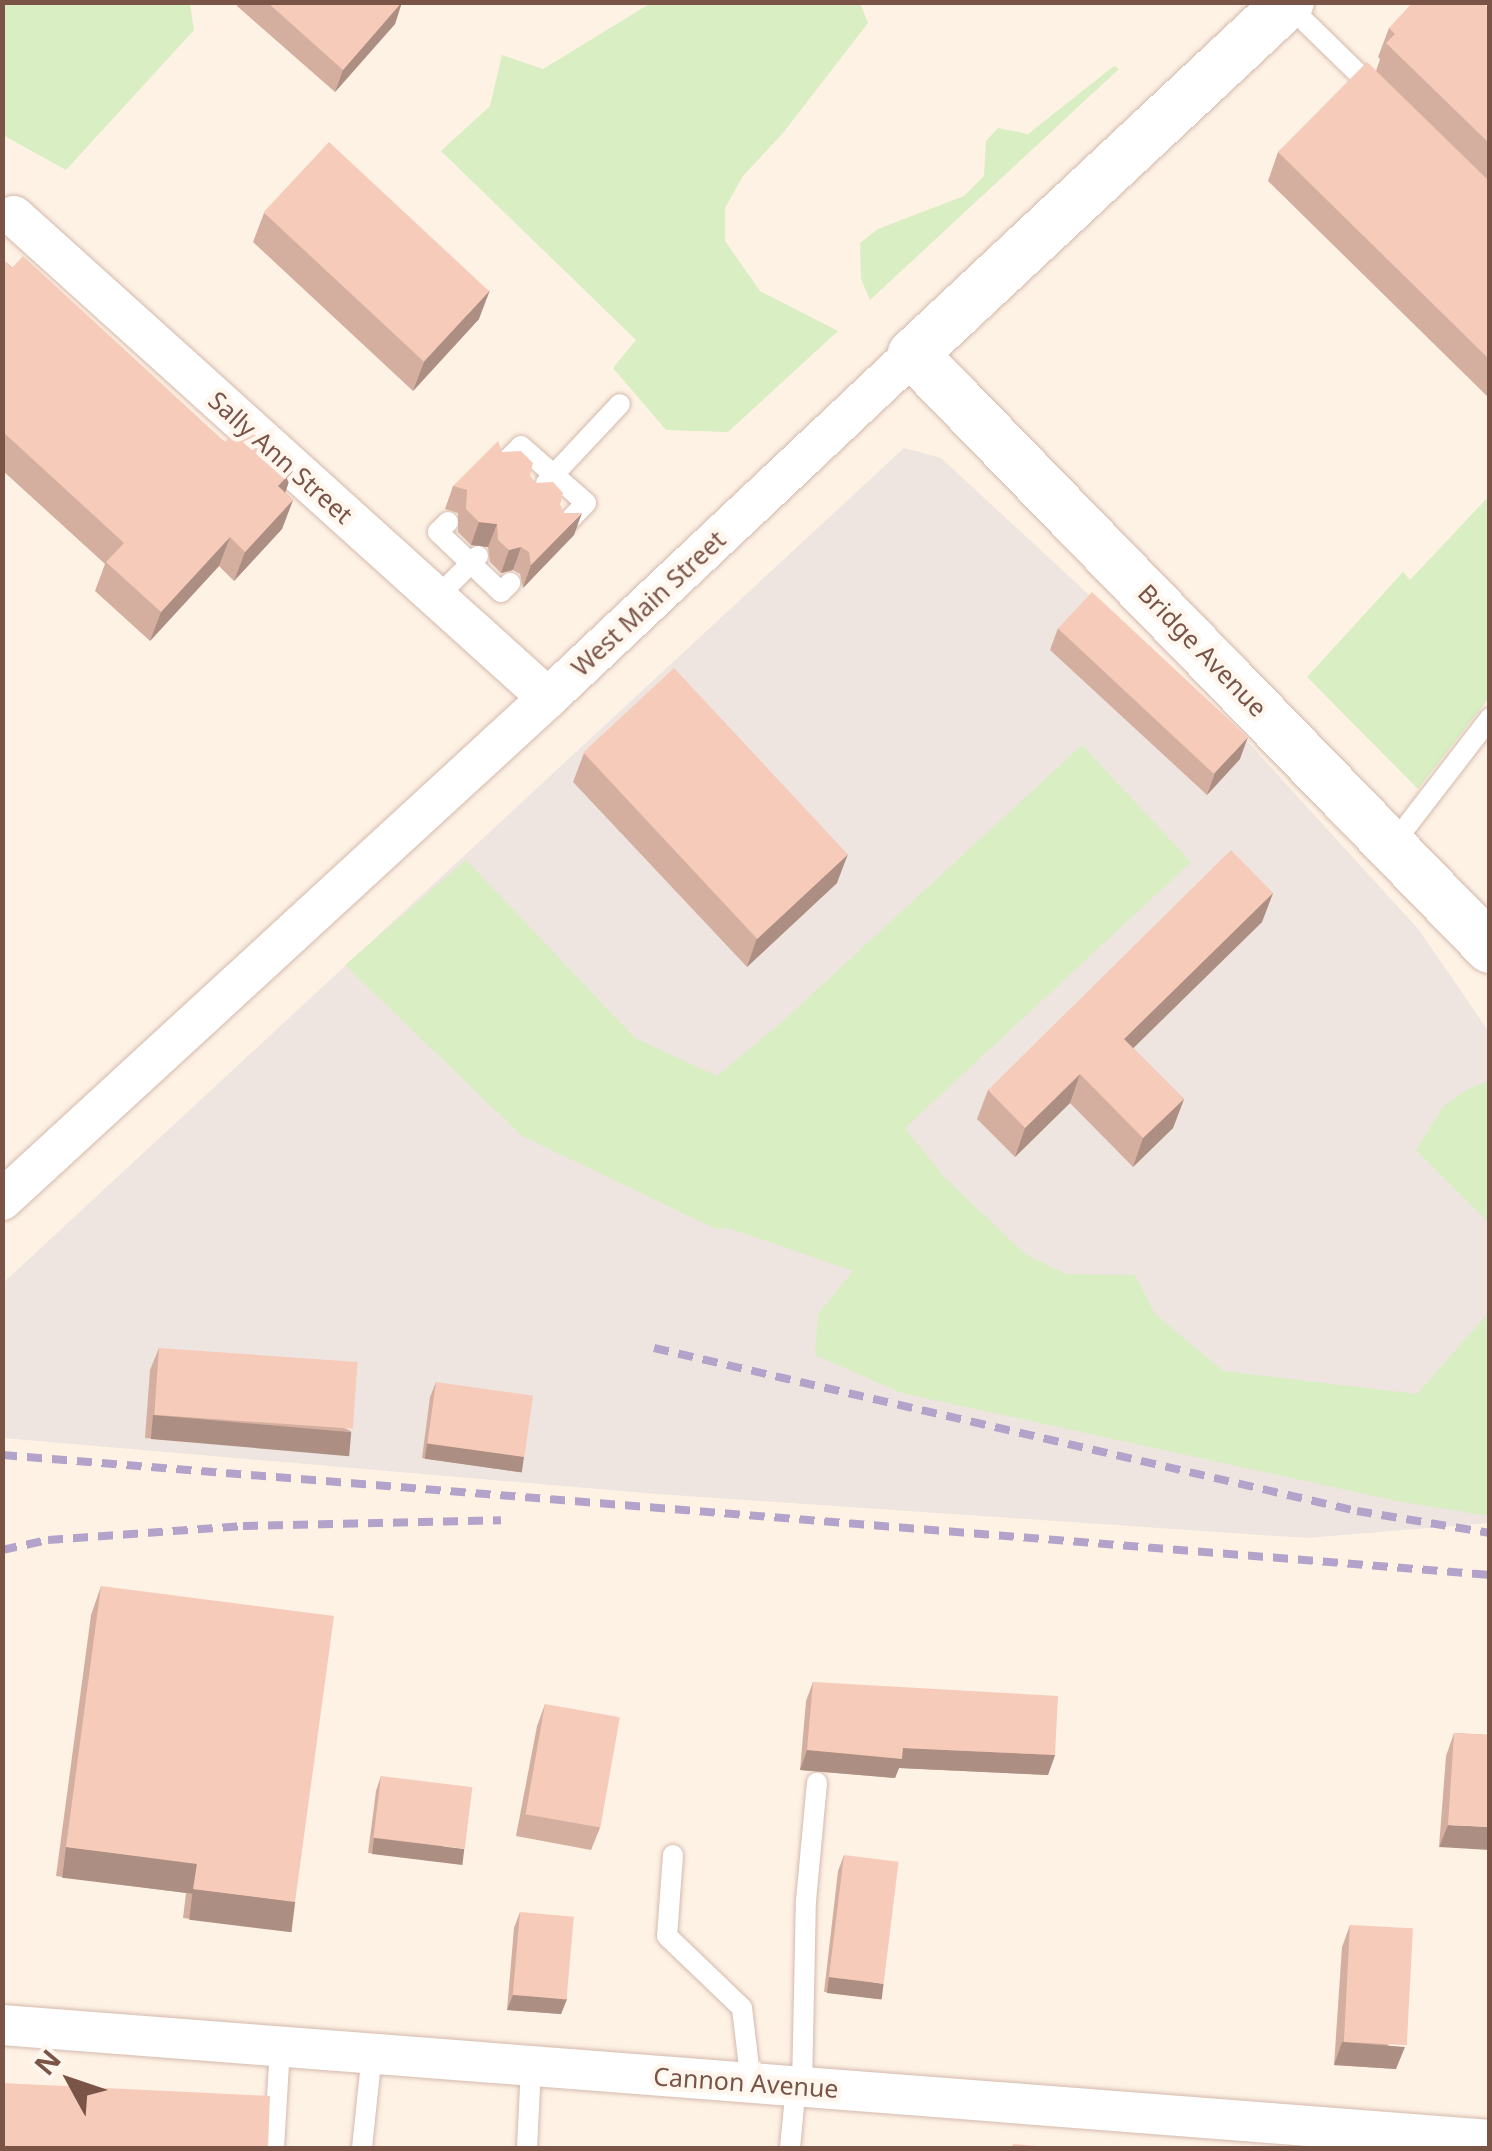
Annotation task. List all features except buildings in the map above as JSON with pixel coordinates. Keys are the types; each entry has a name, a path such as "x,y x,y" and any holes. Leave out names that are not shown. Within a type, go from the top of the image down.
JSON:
{"street":[{"name":"West Main Street","path":"2,1200 548,698 1288,3"},
{"name":"Sally Ann Street","path":"14,216 548,698"},
{"name":"Bridge Avenue","path":"913,354 1490,948"},
{"name":"Cannon Avenue","path":"2,2025 799,2086 1368,2140 1490,2140"}],"lane":[{"path":"1288,3 1395,110"},
{"path":"534,495 620,404"},
{"path":"503,464 521,446 586,503 564,525"},
{"path":"448,522 438,532 475,558 501,592 510,583"},
{"path":"437,597 475,558"},
{"path":"1393,844 1490,718"},
{"path":"790,2148 799,2086 806,1902 818,1783"},
{"path":"672,1855 667,1936 742,2008 750,2083"},
{"path":"274,2148 280,2046"},
{"path":"362,2148 372,2053"},
{"path":"527,2148 531,2066"}],"shaded area":[{"path":"904,448 941,458 1247,741 1419,930 1489,1032 1489,1523 1307,1538 657,1494 3,1438 3,1283"}],"green space":[{"path":"2,3 190,3 194,30 66,170 3,135"},
{"path":"651,3 860,3 868,23 783,133 743,176 725,208 725,241 760,291 838,331 728,432 666,430 613,368 636,340 441,151 490,106 502,55 543,69"},
{"path":"1114,66 1119,69 870,300 861,279 860,243 878,229 964,196 984,176 986,141 998,128 1028,134"},
{"path":"1489,496 1489,698 1418,789 1307,677 1403,572 1410,580"},
{"path":"1082,745 1191,862 905,1128 944,1177 1025,1254 1066,1274 1135,1275 1155,1314 1223,1371 1417,1394 1489,1312 1489,1516 1397,1501 902,1393 815,1355 818,1314 853,1271 729,1228 716,1229 522,1136 345,965 466,860 635,1038 717,1076 783,1021"},
{"path":"1490,1081 1489,1223 1416,1150 1443,1107 1468,1089"}],"railway":[{"path":"654,1348 1357,1511 1490,1533"},
{"path":"2,1455 1490,1575"},
{"path":"2,1550 48,1540 243,1526 501,1520"}]}
